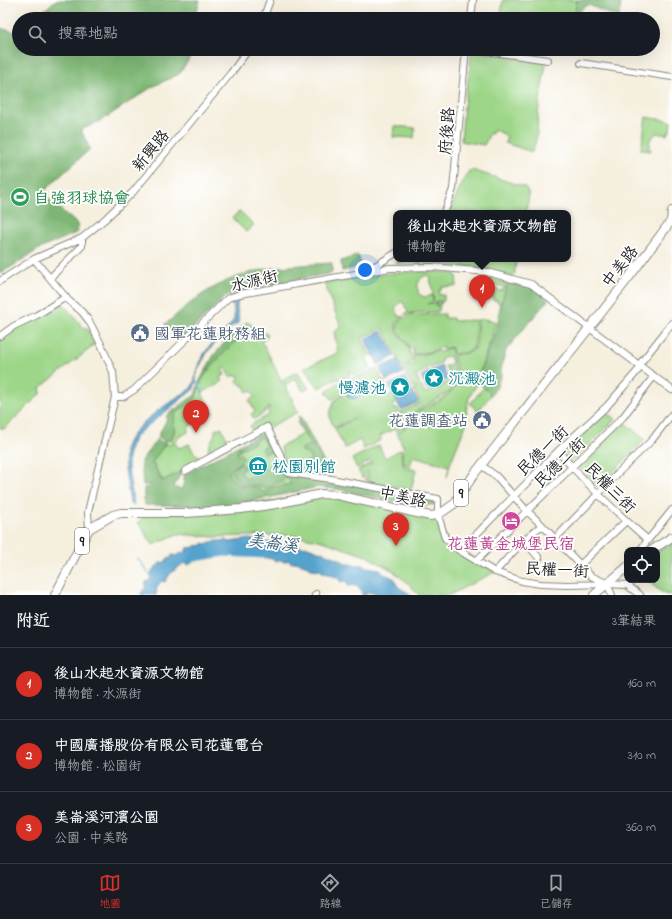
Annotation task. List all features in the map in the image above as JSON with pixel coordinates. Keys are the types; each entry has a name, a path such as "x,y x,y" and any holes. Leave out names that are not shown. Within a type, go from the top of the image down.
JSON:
{"main road":[{"name":"9","path":"672,211 672,221"},
{"name":"中美路","path":"89,529 113,515 121,513 186,513 241,509 276,504 321,494 337,495 430,516 438,515 454,504 482,465 672,221"},
{"name":"9","path":"55,595 89,529"},
{"path":"657,547 672,537"},
{"path":"594,595 624,570"}],"street":[{"path":"266,12 270,0"},
{"path":"471,12 473,0"},
{"name":"新興路","path":"0,281 34,258 82,238 104,220 133,192 244,56"},
{"name":"府後路","path":"445,210 453,189 465,56"},
{"path":"520,56 548,60"},
{"path":"581,63 672,77"},
{"path":"50,278 82,246 82,238"},
{"path":"367,271 393,255"},
{"path":"34,258 66,297 89,321 113,372 115,397 88,512 89,529"},
{"name":"水源街","path":"115,397 123,397 134,390 228,298 240,294 367,271 390,268 433,267 487,272 531,284 672,390"},
{"path":"0,336 14,326 36,316 66,297"},
{"name":"民德一街","path":"460,551 558,450 607,406 640,366 672,323"},
{"name":"民德二街","path":"476,560 623,417 654,376"},
{"path":"555,539 598,493 652,440 672,414"},
{"name":"民權一街","path":"185,471 267,427 289,473 331,479 438,499 438,515 445,538 460,551 494,572 522,581 541,584 627,585 640,595"},
{"name":"民權三街","path":"558,450 572,468 626,521 648,540"},
{"path":"482,465 496,476 527,511 591,576 607,584 612,595"},
{"path":"642,547 672,510"},
{"path":"580,565 626,521"},
{"path":"494,572 524,540 542,525"},
{"path":"524,540 539,558"}],"green space":[{"path":"56,0 200,0 196,12 42,12"},
{"path":"503,0 577,0 575,12 501,12"},
{"path":"577,0 623,0 621,1 620,12 605,12 589,5 582,8 580,12 575,12"},
{"path":"0,28 12,31 12,56 191,56 179,74 152,87 102,120 81,130 90,149 48,187 43,194 77,224 78,232 39,249 0,274"},
{"path":"471,56 513,56 545,60 546,63 536,138 532,152 505,143 507,136 494,129 492,134 490,133 484,145 461,141 464,106"},
{"path":"646,117 671,121 670,132 668,132 667,135 656,133 650,140 649,147 648,146 647,149 651,149 651,151 641,150"},
{"path":"394,126 415,128 414,138 393,137"},
{"path":"472,170 525,187 529,196 526,210 452,210 461,186 469,171"},
{"path":"240,211 254,225 246,232 232,218"},
{"path":"358,255 361,265 342,271 341,261"},
{"path":"517,262 515,273 512,276 487,269 433,263 396,263"},
{"path":"332,263 332,273 262,286 226,296 181,340 164,324 207,292 242,275 286,266"},
{"path":"431,271 453,273 456,275 457,286 441,287 441,290 439,290 439,295 444,295 444,301 436,301 436,303 442,302 440,306 438,306 434,302 430,277 426,275 419,282 418,291 422,296 427,297 432,295 433,302 427,304 433,303 440,308 438,312 405,315 408,312 403,302 395,308 399,317 404,316 399,320 396,330 407,345 413,362 402,367 383,328 362,338 370,355 366,357 371,368 353,375 351,371 349,371 350,376 334,380 319,388 304,368 338,353 334,332 341,327 324,283 391,273"},
{"path":"482,276 488,276 507,284 500,307 500,302 493,300 492,288 502,291 504,287 482,280"},
{"path":"507,284 527,285 548,300 506,350 501,367 501,377 497,387 491,395 477,381 498,322 500,307"},
{"path":"62,303 83,327 88,329 95,344 40,388 41,393 4,429 0,428 0,337 15,327"},
{"path":"412,314 445,314 445,318 453,318 453,321 476,320 476,337 474,346 468,352 453,354 452,347 443,349 443,347 438,350 413,355 413,348 410,349 399,333 397,327 401,320"},
{"path":"487,319 487,321 496,321 475,387 469,398 466,411 468,419 450,464 447,477 449,466 413,456 410,466 405,465 402,456 404,448 397,433 405,428 406,421 409,416 445,397 456,386 458,377 454,355 468,353 473,350 477,342 477,320"},
{"path":"247,322 268,335 261,343 264,345 283,384 285,384 283,379 297,372 309,388 303,391 296,378 285,385 298,412 270,427 268,424 256,431 252,430 250,426 252,424 269,415 268,412 270,407 254,419 251,414 255,411 249,400 255,397 251,390 247,392 243,385 237,381 239,375 236,377 235,375 230,377 225,367 222,369 225,375 220,377 222,382 202,393 213,413 199,420 198,417 193,419 195,423 188,427 188,432 176,439 174,442 179,448 189,444 194,453 203,460 163,481 152,462 166,443 170,445 172,442 170,441 174,431 175,414 196,398 201,381 216,360 236,341 234,333"},
{"path":"241,328 234,333 236,341 217,360 206,374 198,389 196,398 175,414 174,431 172,437 170,441 168,440 152,462 162,481 182,471 174,486 182,489 185,475 189,472 264,432 267,433 287,474 285,475 271,451 264,454 261,449 266,446 261,437 255,442 241,449 240,447 238,448 240,451 237,452 238,455 241,454 244,459 228,472 229,476 242,487 253,487 264,493 274,487 291,484 287,475 340,482 434,501 435,504 422,506 409,505 343,490 318,487 220,506 145,505 144,488 150,487 151,485 143,485 141,461 157,439 163,443 164,441 158,436 166,421 167,415 195,395 200,380 214,355 234,332"},
{"path":"451,348 456,381 451,391 408,416 405,420 405,427 396,431 394,429 380,436 381,440 364,449 360,440 345,448 335,429 354,419 353,418 334,428 330,419 330,412 334,401 343,396 342,395 332,399 326,391 336,384 360,375 369,395 371,394 371,391 362,374 377,369 388,391 385,392 387,396 393,393 397,402 392,405 394,409 397,408 400,413 420,403 414,389 421,386 425,393 438,387 438,389 441,388 440,386 452,380 445,366 450,366 452,361 449,356 443,357 441,363 416,375 420,384 413,387 403,369 415,364 413,356 444,351"},
{"path":"484,387 491,395 478,411 470,404"},
{"path":"604,412 616,419 570,463 562,455"},
{"path":"300,416 315,444 311,446 314,446 326,468 320,471 311,469 306,462 311,460 308,454 300,450 310,444 297,422 300,421 298,417"},
{"path":"624,422 645,440 598,487 578,466"},
{"path":"221,427 230,445 210,456 208,448 209,445 214,437 215,430"},
{"path":"264,432 294,483 269,494 183,481 185,475"},
{"path":"304,433 311,446 315,444 330,475 302,473 289,467 280,447"},
{"path":"379,445 385,458 402,449 401,456 404,467 416,470 411,490 367,481 365,480 369,474 368,472 365,474 363,479 358,470 372,463 370,461 357,468 352,459"},
{"path":"241,462 243,466 248,464 250,467 245,469 244,467 242,468 243,470 241,472 246,479 277,462 285,479 265,490 264,488 253,485 242,485 231,472"},
{"path":"321,494 438,515 445,538 495,572 449,595 419,595 410,585 392,570 366,556 323,541 285,535 213,537 177,534 153,545 139,523 137,523 148,513 186,513"},
{"path":"672,544 672,595 664,594 650,583 660,583 660,550"}],"water":[{"path":"238,297 237,308 239,320 237,324 231,327 208,351 198,369 204,354 234,319 232,300"},
{"path":"382,331 395,356 378,365 368,346 369,344 368,345 365,339"},
{"name":"慢濾池","path":"397,360 403,373 386,381 380,368"},
{"name":"沉澱池","path":"441,366 448,379 427,389 421,376"},
{"path":"198,370 194,389 141,431 134,439 128,457 129,475 134,505 130,504 124,459 126,447 130,439 147,419 191,388"},
{"path":"405,377 418,402 401,410 389,385"},
{"path":"354,381 360,384 363,390 360,396 354,399 348,396 345,390 348,384"},
{"path":"249,539 266,543 274,541 281,544 287,543 285,540 295,539 295,542 302,547 305,546 340,559 346,564 363,565 366,567 380,569 383,574 395,579 397,585 401,589 412,595 381,595 368,592 366,595 362,595 362,591 358,587 348,586 347,582 341,582 336,577 320,570 311,569 308,566 296,562 292,563 288,560 284,562 281,560 276,561 253,555 251,552 233,553 229,550 220,554 217,552 198,558 189,565 184,563 170,574 165,582 161,581 157,587 156,595 141,595 153,570 160,563 171,558 172,555 177,556 181,552 184,554 187,548 194,547 196,545 200,546 204,543 206,544 226,540 229,542"}],"waterway":[{"path":"195,379 203,392"},
{"name":"美崙溪","path":"189,558 224,552 264,554"},
{"path":"138,559 152,577"}],"place":[{"name":"自強羽球協會","path":"20,197"},
{"name":"後山水起水資源文物館","path":"482,308"},
{"name":"國軍花蓮財務組","path":"140,333"},
{"name":"沉澱池","path":"434,378"},
{"name":"慢濾池","path":"400,387"},
{"name":"花蓮調查站","path":"482,420"},
{"name":"中國廣播股份有限公司花蓮電台","path":"196,433"},
{"name":"松園別館","path":"258,466"},
{"name":"花蓮黃金城堡民宿","path":"511,521"},
{"name":"美崙溪河濱公園","path":"396,546"}]}
